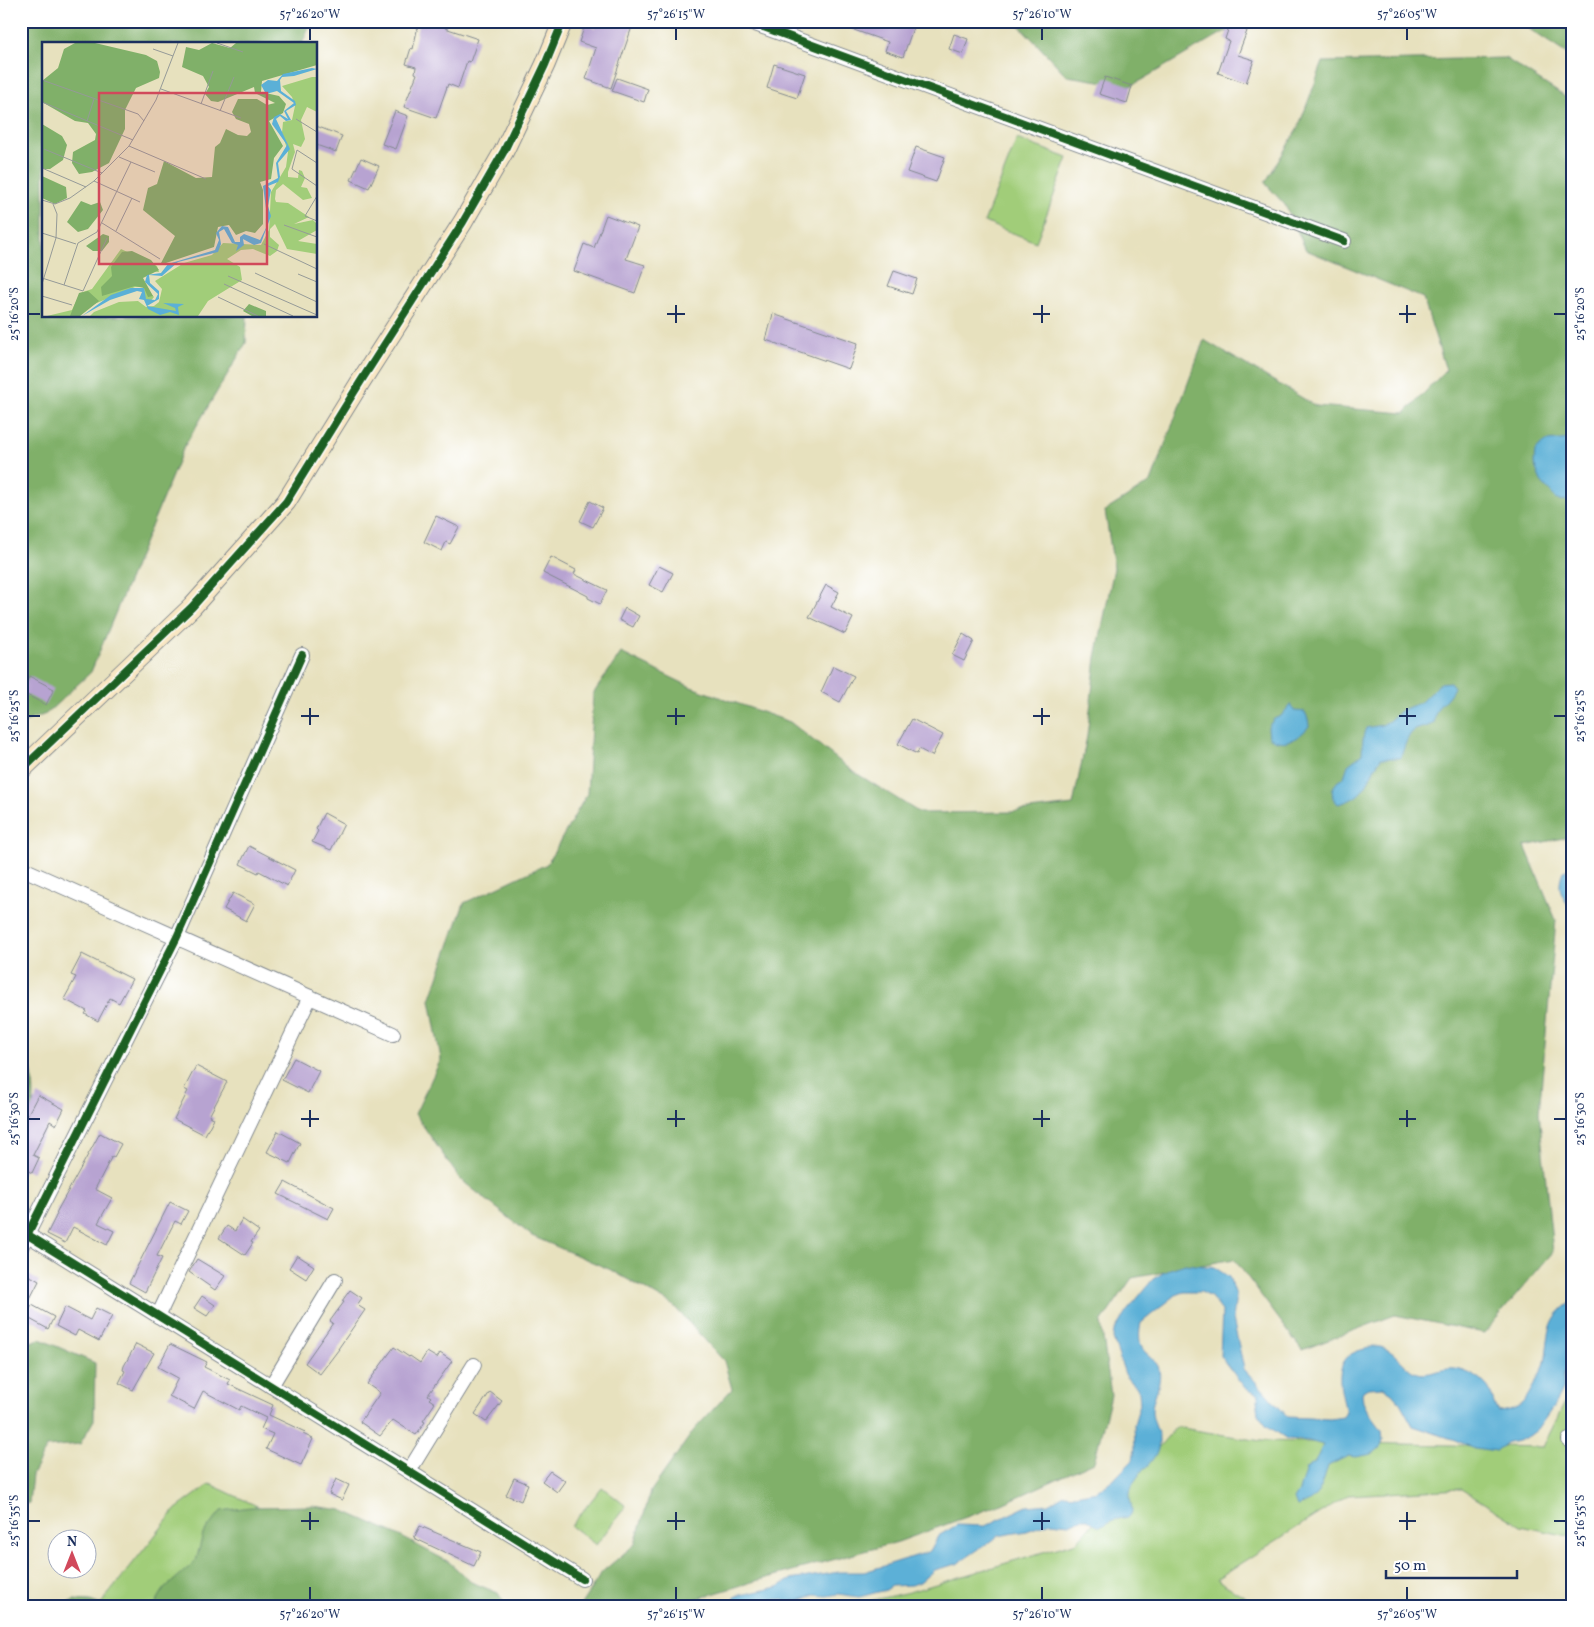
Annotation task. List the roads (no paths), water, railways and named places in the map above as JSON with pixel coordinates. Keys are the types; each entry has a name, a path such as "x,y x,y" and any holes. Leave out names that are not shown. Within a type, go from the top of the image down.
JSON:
{"street":[{"path":"21,770 192,607 286,502 463,222 495,167 546,65 563,21"},
{"path":"747,21 1344,241"},
{"path":"302,655 177,937 24,1241 158,1316 582,1578"},
{"path":"21,868 393,1034"},
{"path":"158,1316 310,997"},
{"path":"271,1386 335,1280"},
{"path":"409,1471 474,1365"}],"water":[{"path":"1573,439 1573,501 1557,500 1541,481 1534,464 1535,451 1546,441"},
{"path":"1450,682 1454,687 1439,707 1434,723 1412,732 1400,758 1381,758 1361,792 1348,801 1338,804 1333,798 1332,789 1344,777 1348,765 1362,754 1366,728 1382,725 1400,711 1421,702 1440,683"},
{"path":"1291,704 1294,711 1305,712 1309,726 1296,738 1285,741 1274,740 1269,737 1268,727"},
{"path":"1573,868 1573,911 1561,893 1560,883 1563,871"},
{"path":"1185,1264 1214,1267 1229,1277 1236,1295 1233,1319 1244,1369 1288,1417 1330,1419 1343,1417 1346,1412 1340,1385 1341,1368 1351,1354 1373,1347 1385,1348 1410,1370 1419,1374 1445,1369 1467,1372 1480,1379 1488,1388 1498,1412 1517,1407 1525,1400 1542,1370 1553,1321 1564,1307 1573,1301 1573,1354 1564,1374 1563,1388 1554,1406 1537,1430 1518,1441 1507,1443 1496,1451 1474,1448 1413,1426 1399,1401 1392,1393 1383,1387 1368,1388 1363,1391 1363,1402 1382,1430 1383,1440 1380,1448 1372,1454 1356,1457 1348,1456 1328,1466 1324,1480 1315,1496 1297,1507 1294,1499 1299,1491 1306,1468 1315,1462 1323,1445 1309,1441 1287,1439 1266,1425 1258,1414 1259,1395 1245,1388 1220,1356 1222,1311 1211,1297 1201,1292 1184,1292 1176,1295 1141,1323 1141,1346 1157,1364 1160,1378 1152,1411 1159,1441 1155,1455 1138,1476 1131,1489 1132,1512 1128,1517 1113,1520 1102,1526 1097,1526 1088,1519 1081,1519 1069,1524 1051,1522 1027,1531 998,1536 957,1564 934,1570 920,1582 912,1585 892,1586 886,1590 859,1597 838,1594 827,1596 815,1595 799,1601 771,1599 750,1606 731,1606 736,1596 778,1587 790,1580 839,1572 864,1572 922,1554 930,1551 938,1536 957,1525 985,1526 1027,1506 1048,1504 1064,1494 1075,1495 1097,1491 1115,1478 1133,1460 1135,1449 1134,1424 1140,1404 1139,1392 1136,1386 1129,1381 1125,1374 1113,1339 1114,1331 1127,1311 1153,1279 1170,1269"}]}
